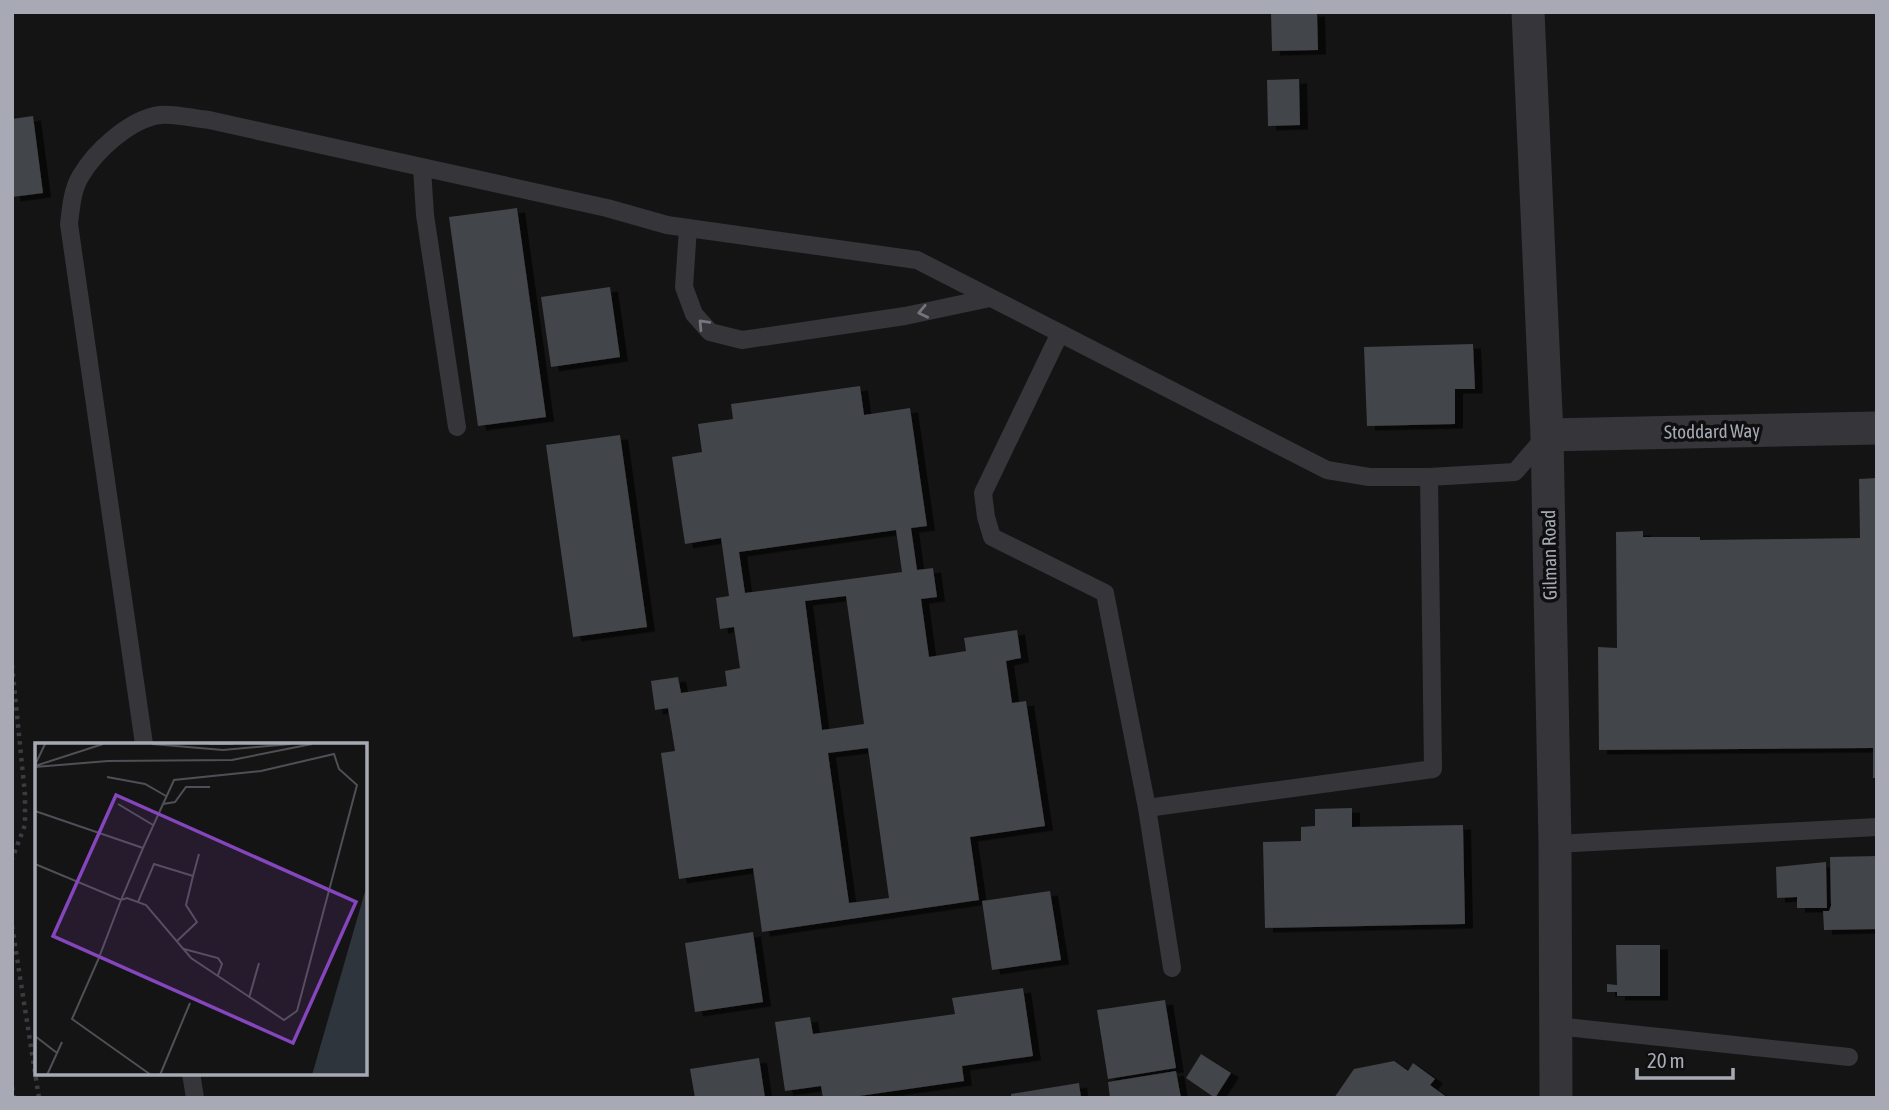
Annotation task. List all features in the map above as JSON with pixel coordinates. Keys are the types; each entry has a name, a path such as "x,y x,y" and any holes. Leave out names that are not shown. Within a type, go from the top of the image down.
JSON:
{"street":[{"name":"Gilman Road","path":"1528,12 1547,435 1555,844 1556,1098"},
{"name":"Stoddard Way","path":"1547,435 1877,428"}],"lane":[{"path":"144,743 69,225 72,199 80,177 99,151 126,128 161,115 209,120 688,228 917,260 1328,470 1369,477 1515,472 1547,435"},
{"path":"422,168 425,215 457,427"},
{"path":"688,228 684,287 694,314 710,332 742,340 905,316 990,298"},
{"path":"1060,333 983,493 986,517 992,537 1105,593 1147,808 1172,968"},
{"path":"1147,808 1433,769 1429,477"},
{"path":"1555,844 1877,827"},
{"path":"1556,1026 1849,1057"},
{"path":"191,1075 195,1098"}],"path":[{"path":"12,665 25,795 25,824 12,859"},
{"path":"12,926 35,1073"},
{"path":"35,1075 39,1098"},
{"path":"12,1087 14,1098"}],"building":[{"path":"1271,12 1317,12 1318,50 1272,51"},
{"path":"1299,79 1300,125 1268,126 1267,80"},
{"path":"33,116 43,193 12,197 12,119"},
{"path":"517,208 546,417 478,426 449,217"},
{"path":"610,287 620,357 551,367 541,297"},
{"path":"1473,344 1475,389 1455,389 1455,424 1367,426 1364,347"},
{"path":"860,386 864,415 910,408 927,526 911,528 917,570 933,568 937,597 921,599 929,657 966,651 964,638 1017,630 1021,658 1006,661 1012,703 1026,701 1045,826 970,837 979,900 762,932 753,868 679,879 661,753 675,751 668,708 655,710 651,681 678,677 681,693 727,686 725,671 740,668 734,627 720,629 716,598 729,596 721,538 685,544 672,457 702,452 698,424 733,419 731,404","holes":["896,530 902,572 745,593 739,552","846,596 864,724 822,730 805,601","868,748 889,898 849,903 828,753"]},
{"path":"620,435 647,627 573,637 546,445"},
{"path":"1877,478 1877,778 1873,778 1873,748 1599,750 1598,647 1617,648 1616,532 1643,531 1643,537 1700,537 1700,540 1860,538 1859,479"},
{"path":"1352,808 1352,827 1463,825 1465,924 1265,928 1263,842 1301,841 1301,827 1315,826 1315,809"},
{"path":"1877,856 1877,929 1824,930 1823,911 1829,911 1831,906 1830,857"},
{"path":"1826,862 1827,908 1797,908 1797,897 1777,898 1776,867"},
{"path":"1050,891 1061,960 992,970 982,901"},
{"path":"753,932 763,1002 695,1012 685,943"},
{"path":"1616,945 1660,945 1660,996 1617,996 1617,992 1607,992 1607,984 1617,985"},
{"path":"1023,988 1033,1056 962,1066 964,1081 845,1098 823,1098 821,1086 785,1091 775,1022 810,1017 813,1034 955,1014 952,998"},
{"path":"1165,1000 1176,1068 1108,1079 1097,1010"},
{"path":"1201,1054 1231,1073 1215,1098 1186,1078"},
{"path":"759,1058 765,1098 695,1098 690,1069"},
{"path":"1394,1061 1408,1071 1413,1063 1435,1079 1430,1085 1448,1098 1334,1098 1354,1069"},
{"path":"1176,1071 1181,1098 1110,1098 1108,1082"},
{"path":"1079,1083 1081,1098 1011,1098 1011,1094"}]}
